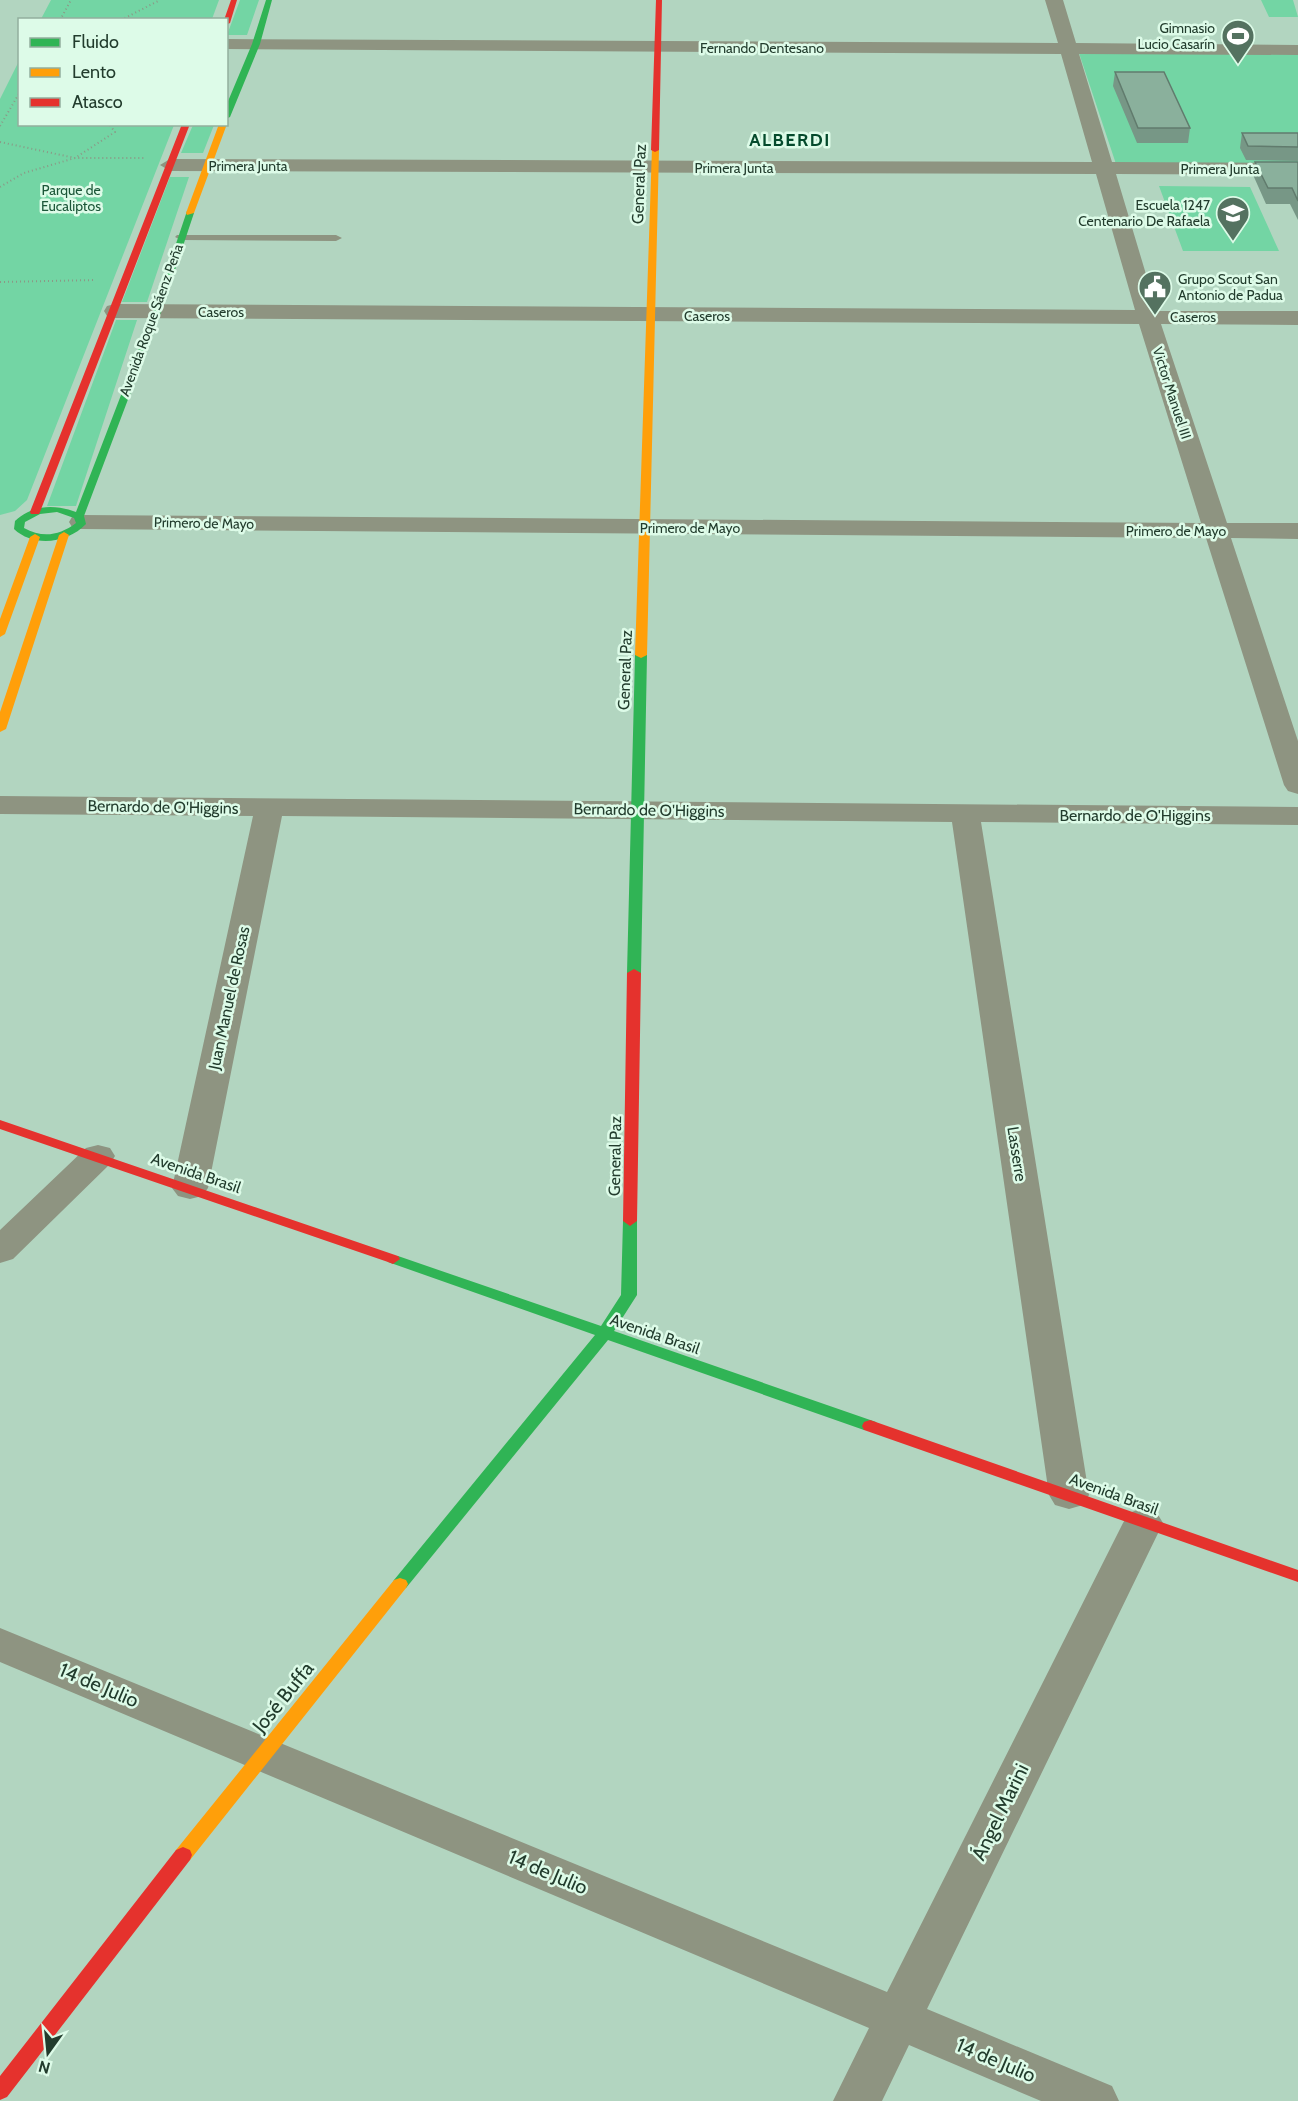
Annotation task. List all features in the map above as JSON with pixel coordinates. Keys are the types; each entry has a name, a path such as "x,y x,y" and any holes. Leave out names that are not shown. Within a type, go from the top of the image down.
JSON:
{"street":[{"path":"228,18 234,0"},
{"path":"228,112 256,44 269,0"},
{"name":"General Paz","path":"604,1334 628,1295 637,810 657,167 659,0"},
{"name":"Victor Manuel III","path":"1054,0 1148,317 1298,785"},
{"name":"Fernando Dentesano","path":"228,44 1298,50"},
{"path":"23,519 115,311 162,162 185,126"},
{"name":"Avenida Roque Sáenz Peña","path":"0,729 3,709 26,652 55,562 75,524 157,312 181,237 223,126"},
{"name":"Primera Junta","path":"162,162 207,166 1298,169"},
{"name":"Caseros","path":"115,311 651,316 1298,318"},
{"path":"0,530 23,519 58,509 75,524"},
{"path":"23,519 35,537"},
{"path":"35,537 75,524"},
{"name":"Primero de Mayo","path":"75,524 1298,531"},
{"path":"0,634 35,537"},
{"path":"26,562 55,562"},
{"path":"14,594 44,594"},
{"path":"9,652 26,652"},
{"name":"Bernardo de O'Higgins","path":"0,805 1298,816"},
{"name":"Juan Manuel de Rosas","path":"190,1188 269,808"},
{"name":"Lasserre","path":"965,813 1069,1494"},
{"name":"Avenida Brasil","path":"0,1124 98,1156 1069,1494 1143,1523 1298,1576"},
{"path":"0,1251 98,1156"},
{"name":"José Buffa","path":"0,2091 262,1753 604,1334"},
{"name":"Ángel Marini","path":"857,2101 1143,1523"},
{"name":"14 de Julio","path":"0,1644 1095,2101"}],"lane":[{"path":"181,237 336,238"}],"path":[{"path":"61,18 71,0"},
{"path":"125,18 160,0"},
{"path":"0,126 18,95"},
{"path":"0,187 24,173 75,158 115,132 110,126"},
{"path":"0,142 75,158 162,162"},
{"path":"0,282 105,280"}],"green space":[{"path":"51,0 219,0 212,18 42,18"},
{"path":"240,0 259,0 247,35 228,35"},
{"path":"1261,0 1293,0 1298,17 1269,17"},
{"path":"1079,53 1298,54 1298,165 1116,164"},
{"name":"Parque de Eucaliptos","path":"18,63 18,126 174,126 27,500 15,511 0,515 0,99"},
{"path":"193,126 214,126 203,153 181,153"},
{"path":"170,177 189,177 147,302 122,302"},
{"path":"1159,186 1250,187 1279,251 1183,251"},
{"path":"116,320 137,320 76,506 47,506"}],"building":[{"path":"1115,72 1164,72 1190,128 1138,128"},
{"path":"1242,133 1298,133 1298,147 1248,146"},
{"path":"1255,162 1298,162 1298,201 1292,188 1268,188"}],"traffic: fast":[{"path":"228,112 256,44 269,0"},
{"path":"79,516 157,312 190,213"},
{"path":"58,509 79,516 81,524 67,534 51,538 35,536 19,529 20,521 38,511 58,509"},
{"path":"634,973 641,655"},
{"path":"400,1584 604,1334 629,1295 630,1221"},
{"path":"393,1259 870,1426"}],"traffic: slow":[{"path":"190,213 222,126"},
{"path":"641,655 655,150"},
{"path":"0,729 64,535"},
{"path":"0,634 35,537"},
{"path":"183,1855 400,1584"}],"traffic: jam":[{"path":"228,18 234,0"},
{"path":"655,150 659,0"},
{"path":"35,512 185,126"},
{"path":"630,1221 634,973"},
{"path":"0,1124 393,1259"},
{"path":"870,1426 1298,1576"},
{"path":"0,2091 183,1855"}],"place":[{"name":"Gimnasio Lucio Casarín","path":"1238,65"},
{"name":"Escuela 1247 Centenario De Rafaela","path":"1233,242"},
{"name":"Grupo Scout San Antonio de Padua","path":"1155,316"}],"district":[{"name":"ALBERDI","path":"790,140"}]}
